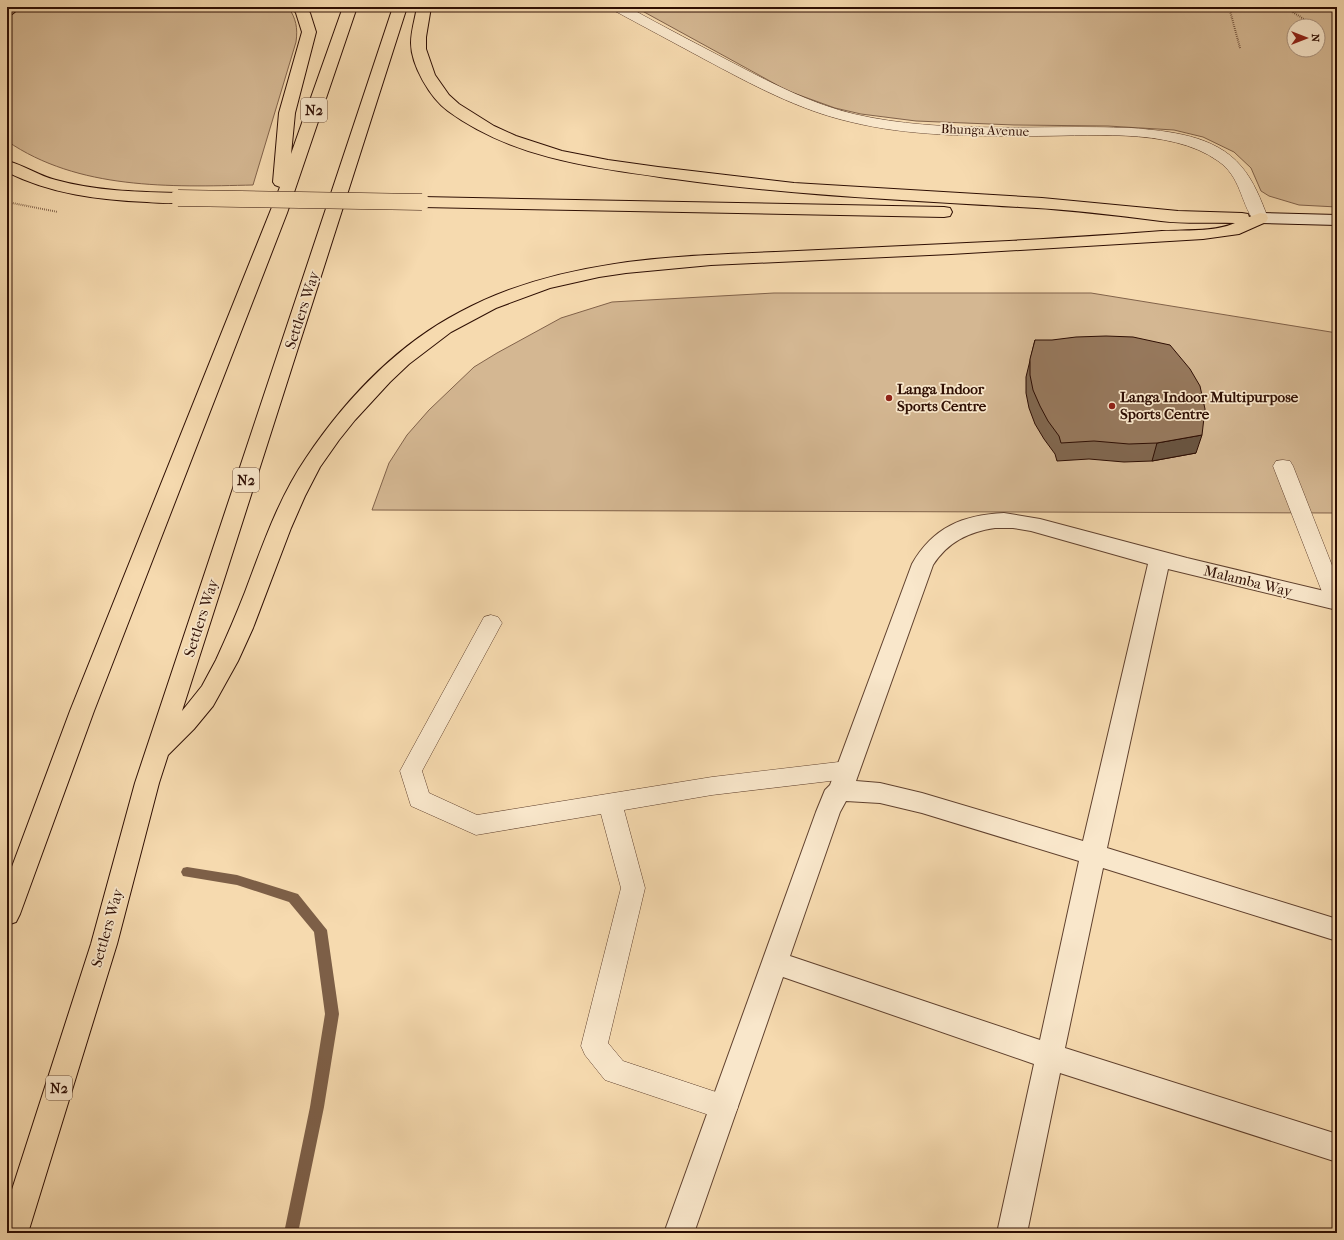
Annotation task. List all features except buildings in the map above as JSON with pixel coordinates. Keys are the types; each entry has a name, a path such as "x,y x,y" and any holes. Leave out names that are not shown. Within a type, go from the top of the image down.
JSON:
{"highway":[{"path":"7,11 13,7"},
{"path":"279,213 286,114 309,32 303,13 299,7"},
{"name":"N2","path":"7,914 82,711 279,213 350,7"},
{"name":"Settlers Way","path":"13,1233 104,944 147,783 400,7"},
{"path":"424,7 418,42 423,64 432,84 450,104 475,122 505,138 543,150 615,166 742,183 901,195 1026,202 1176,216"},
{"path":"7,166 37,180 65,188 98,194 136,197 1260,218"},
{"path":"158,750 197,710 219,675 250,608 287,509 328,440 359,401 414,350 451,324 488,304 555,281 595,271 627,266 745,258 999,248 1204,234 1233,230 1260,218"}],"street":[{"path":"1260,218 1337,220"},
{"name":"Malamba Way","path":"679,1233 828,812 834,797 844,781 923,564 931,550 942,539 958,530 976,524 996,521 1018,522 1039,526 1160,559 1337,602"},
{"path":"1012,1233 1093,854 1160,559"},
{"path":"844,781 857,790 902,798 1093,854 1337,930"},
{"path":"775,963 1050,1056 1337,1148"}],"lane":[{"name":"Bhunga Avenue","path":"618,7 774,91 802,103 852,118 902,126 964,131 1129,132 1178,137 1211,149 1224,157 1234,167 1246,184 1260,218"},
{"path":"1283,466 1337,602"},
{"path":"491,624 411,771 419,798 476,825 712,786 844,781"},
{"path":"610,803 633,888 594,1046 614,1071 724,1107"}],"path":[{"path":"1229,7 1240,48"},
{"path":"1280,7 1291,11 1302,18"}],"shaded area":[{"path":"23,7 288,7 296,23 296,42 253,185 158,185 94,177 64,169 35,157 7,141 7,18"},
{"path":"635,7 1337,7 1337,207 1299,205 1269,196 1261,191 1251,168 1234,152 1203,137 1174,130 1108,126 1014,125 916,121 861,114 835,108 788,91"},
{"name":"Langa Indoor Sports Centre","path":"774,293 1091,293 1337,333 1337,513 372,510 389,463 407,435 429,410 474,367 561,318 612,302"}],"waterway":[{"path":"187,872 237,880 293,898 320,930 332,1014 317,1107 291,1233"}],"place":[{"name":"Langa Indoor Sports Centre","path":"889,398"},
{"name":"Langa Indoor Multipurpose Sports Centre","path":"1112,406"}]}
